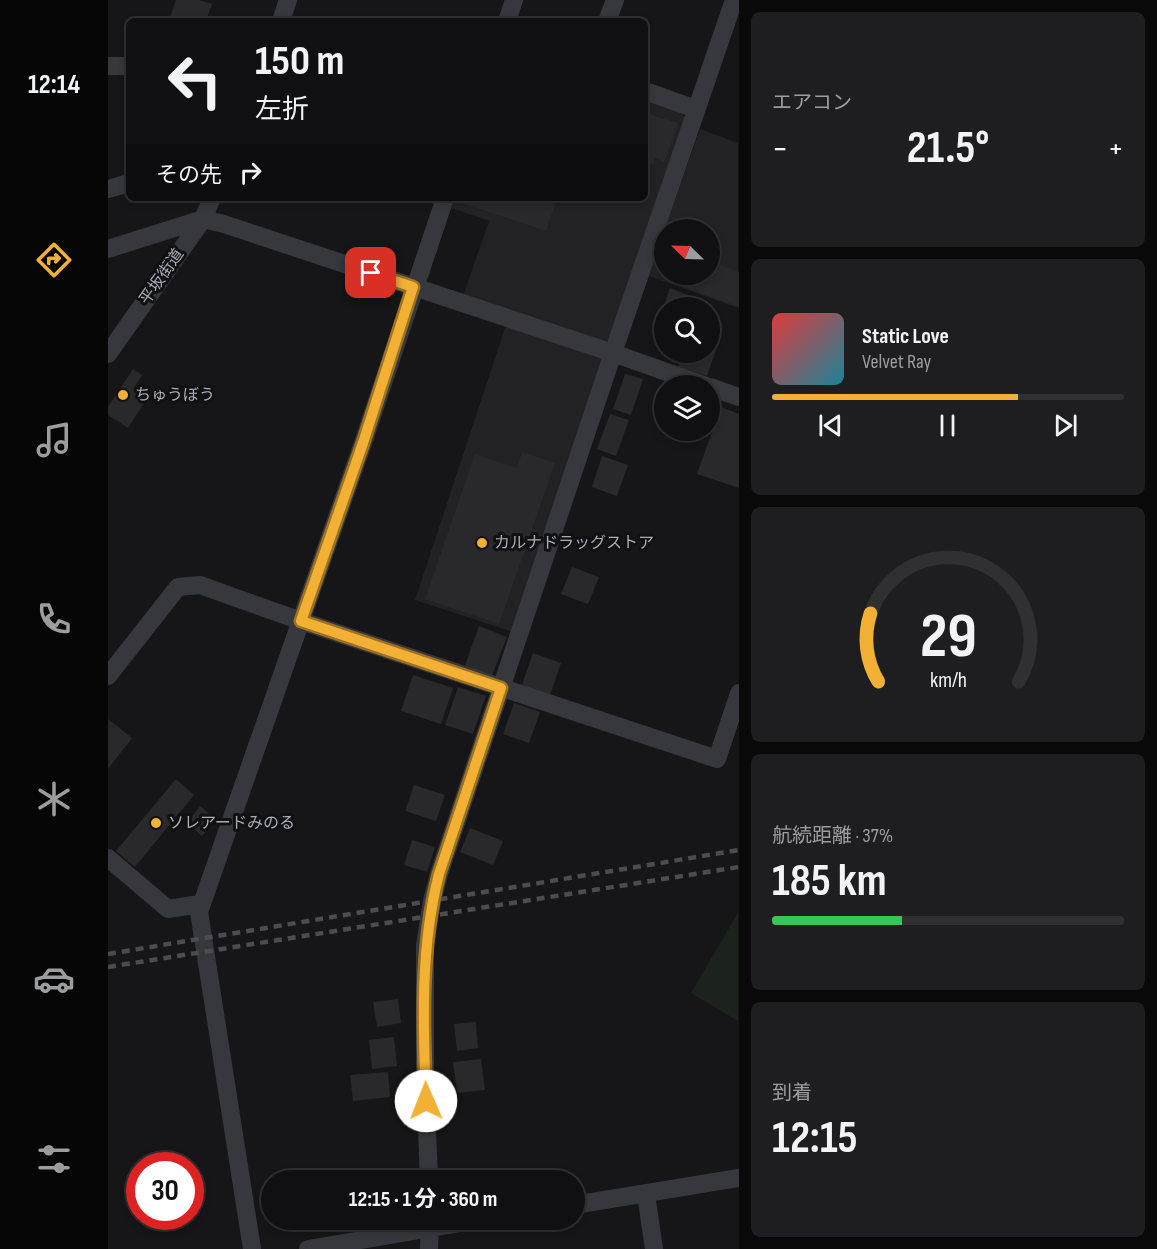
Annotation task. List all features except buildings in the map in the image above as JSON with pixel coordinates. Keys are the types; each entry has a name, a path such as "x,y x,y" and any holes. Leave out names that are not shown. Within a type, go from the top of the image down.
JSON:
{"street":[{"path":"282,18 288,0"},
{"path":"508,18 514,0"},
{"path":"608,18 615,0"},
{"path":"429,1170 425,1081 425,945 439,874 613,352 734,0"},
{"path":"108,66 126,66"},
{"path":"648,92 696,109"},
{"path":"108,189 126,184"},
{"name":"平坂街道","path":"108,354 204,219 211,201"},
{"path":"252,1249 199,912 200,904 363,443 413,287 444,201"},
{"path":"108,249 204,219 235,227 677,375"},
{"path":"720,390 738,397"},
{"path":"108,676 178,587 200,585 301,621 717,759 738,693"},
{"path":"108,858 168,909 200,904"},
{"path":"585,1203 738,1178"},
{"path":"646,1194 654,1249"},
{"path":"308,1249 397,1230"},
{"path":"429,1249 430,1230"}],"shaded area":[{"path":"648,101 682,112 686,120 611,339 604,343 463,296 489,221 449,207 451,201 648,201"},
{"path":"700,129 738,143 738,308 720,302 720,297 707,297 674,285 720,285 720,219 668,219"},
{"path":"654,261 654,278 649,276"},
{"path":"506,325 604,357 513,632 415,600"},
{"path":"738,913 738,1021 691,993"}],"railway":[{"path":"108,954 739,850"},
{"path":"108,967 739,867"}],"place":[{"name":"ちゅうぼう","path":"123,395"},
{"name":"カルナドラッグストア","path":"482,543"},
{"name":"ソレアードみのる","path":"156,823"}],"route":[{"path":"371,273 413,287 363,443 301,621 501,688 432,901 425,945 426,1101"}]}
